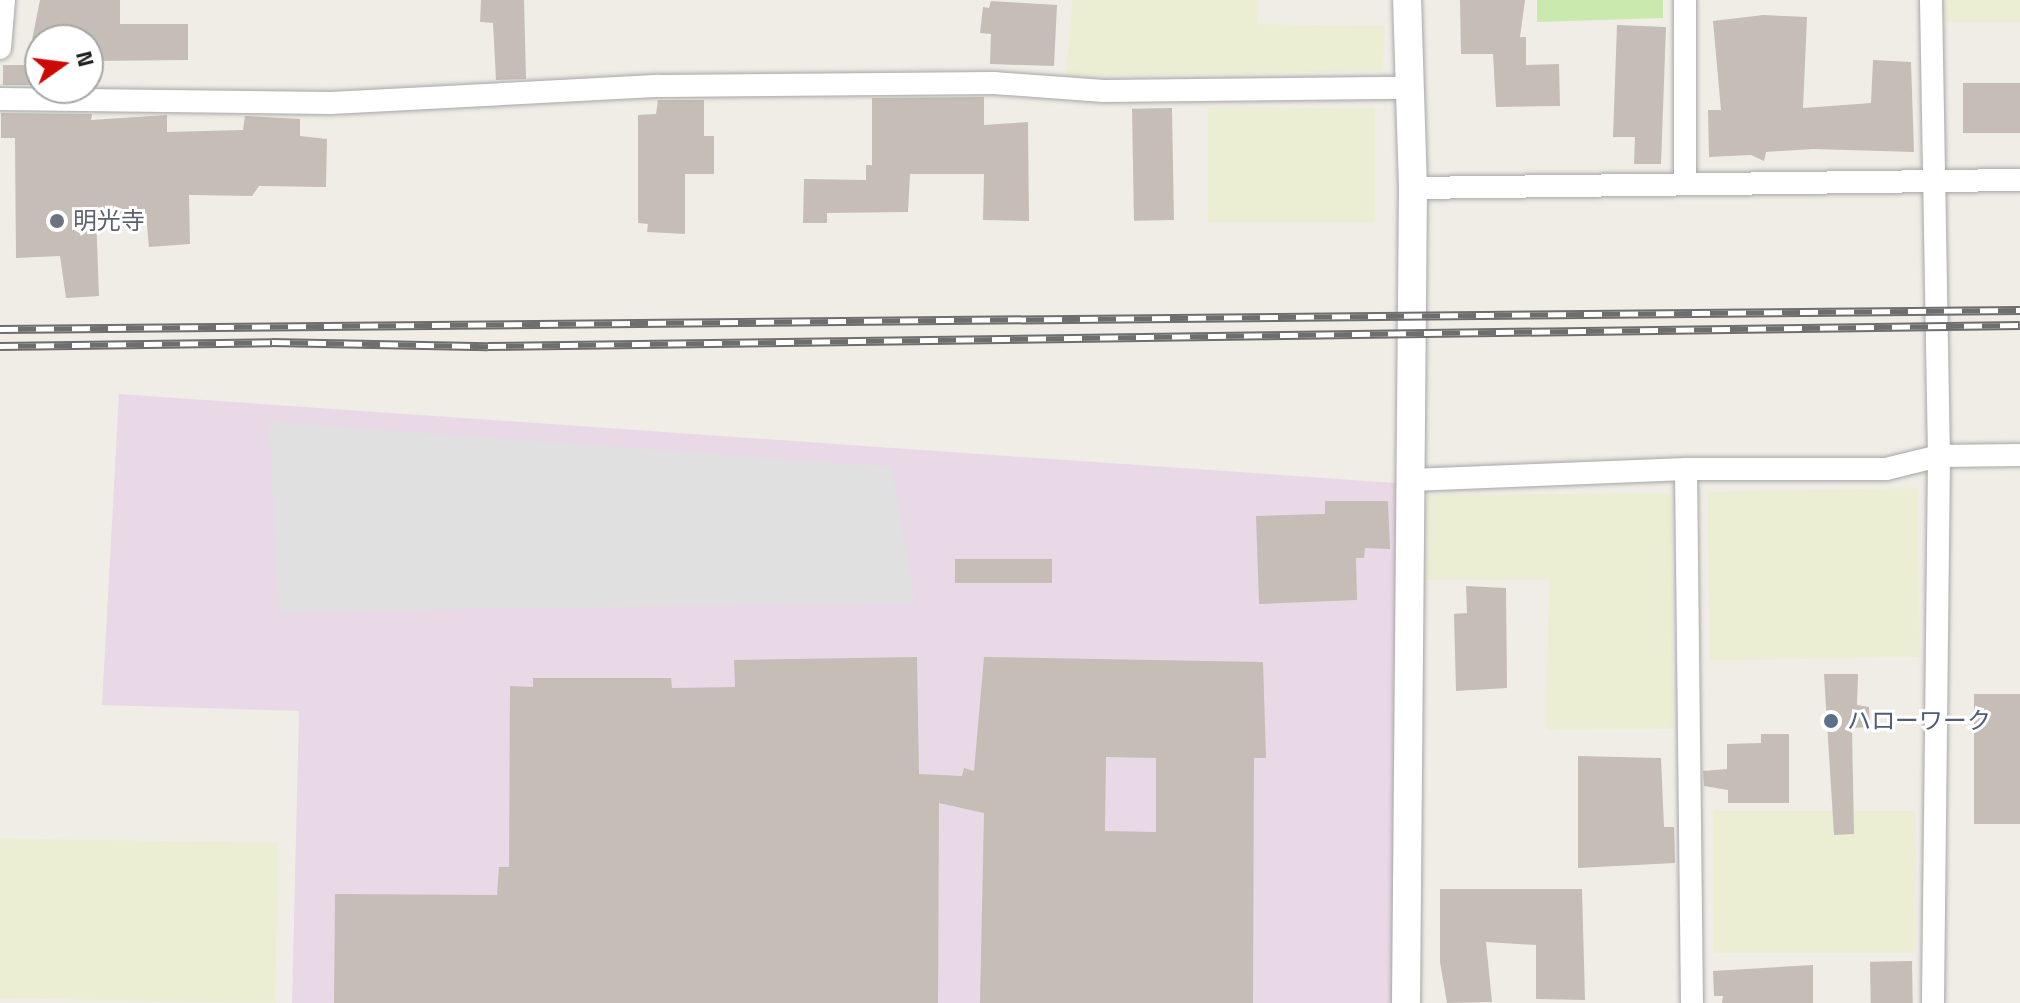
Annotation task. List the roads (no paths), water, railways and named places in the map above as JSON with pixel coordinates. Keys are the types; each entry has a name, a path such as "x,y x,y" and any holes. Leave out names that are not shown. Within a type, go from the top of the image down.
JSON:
{"street":[{"path":"0,48 4,0"},
{"path":"1406,1003 1413,188 1406,88 1407,0"},
{"path":"1685,0 1685,182"},
{"path":"1931,0 1939,456 1933,1003"},
{"path":"0,99 331,103 660,86 994,83 1104,91 1406,88"},
{"path":"1413,188 1685,182 2020,180"},
{"path":"1411,480 1686,469 1886,469 1939,456 2020,455"},
{"path":"1686,469 1692,1003"}],"railway":[{"path":"0,329 2020,310"},
{"path":"0,346 272,342 488,346 2020,325"}],"place":[{"name":"明光寺","path":"57,221"},
{"name":"ハローワーク","path":"1831,721"}]}
